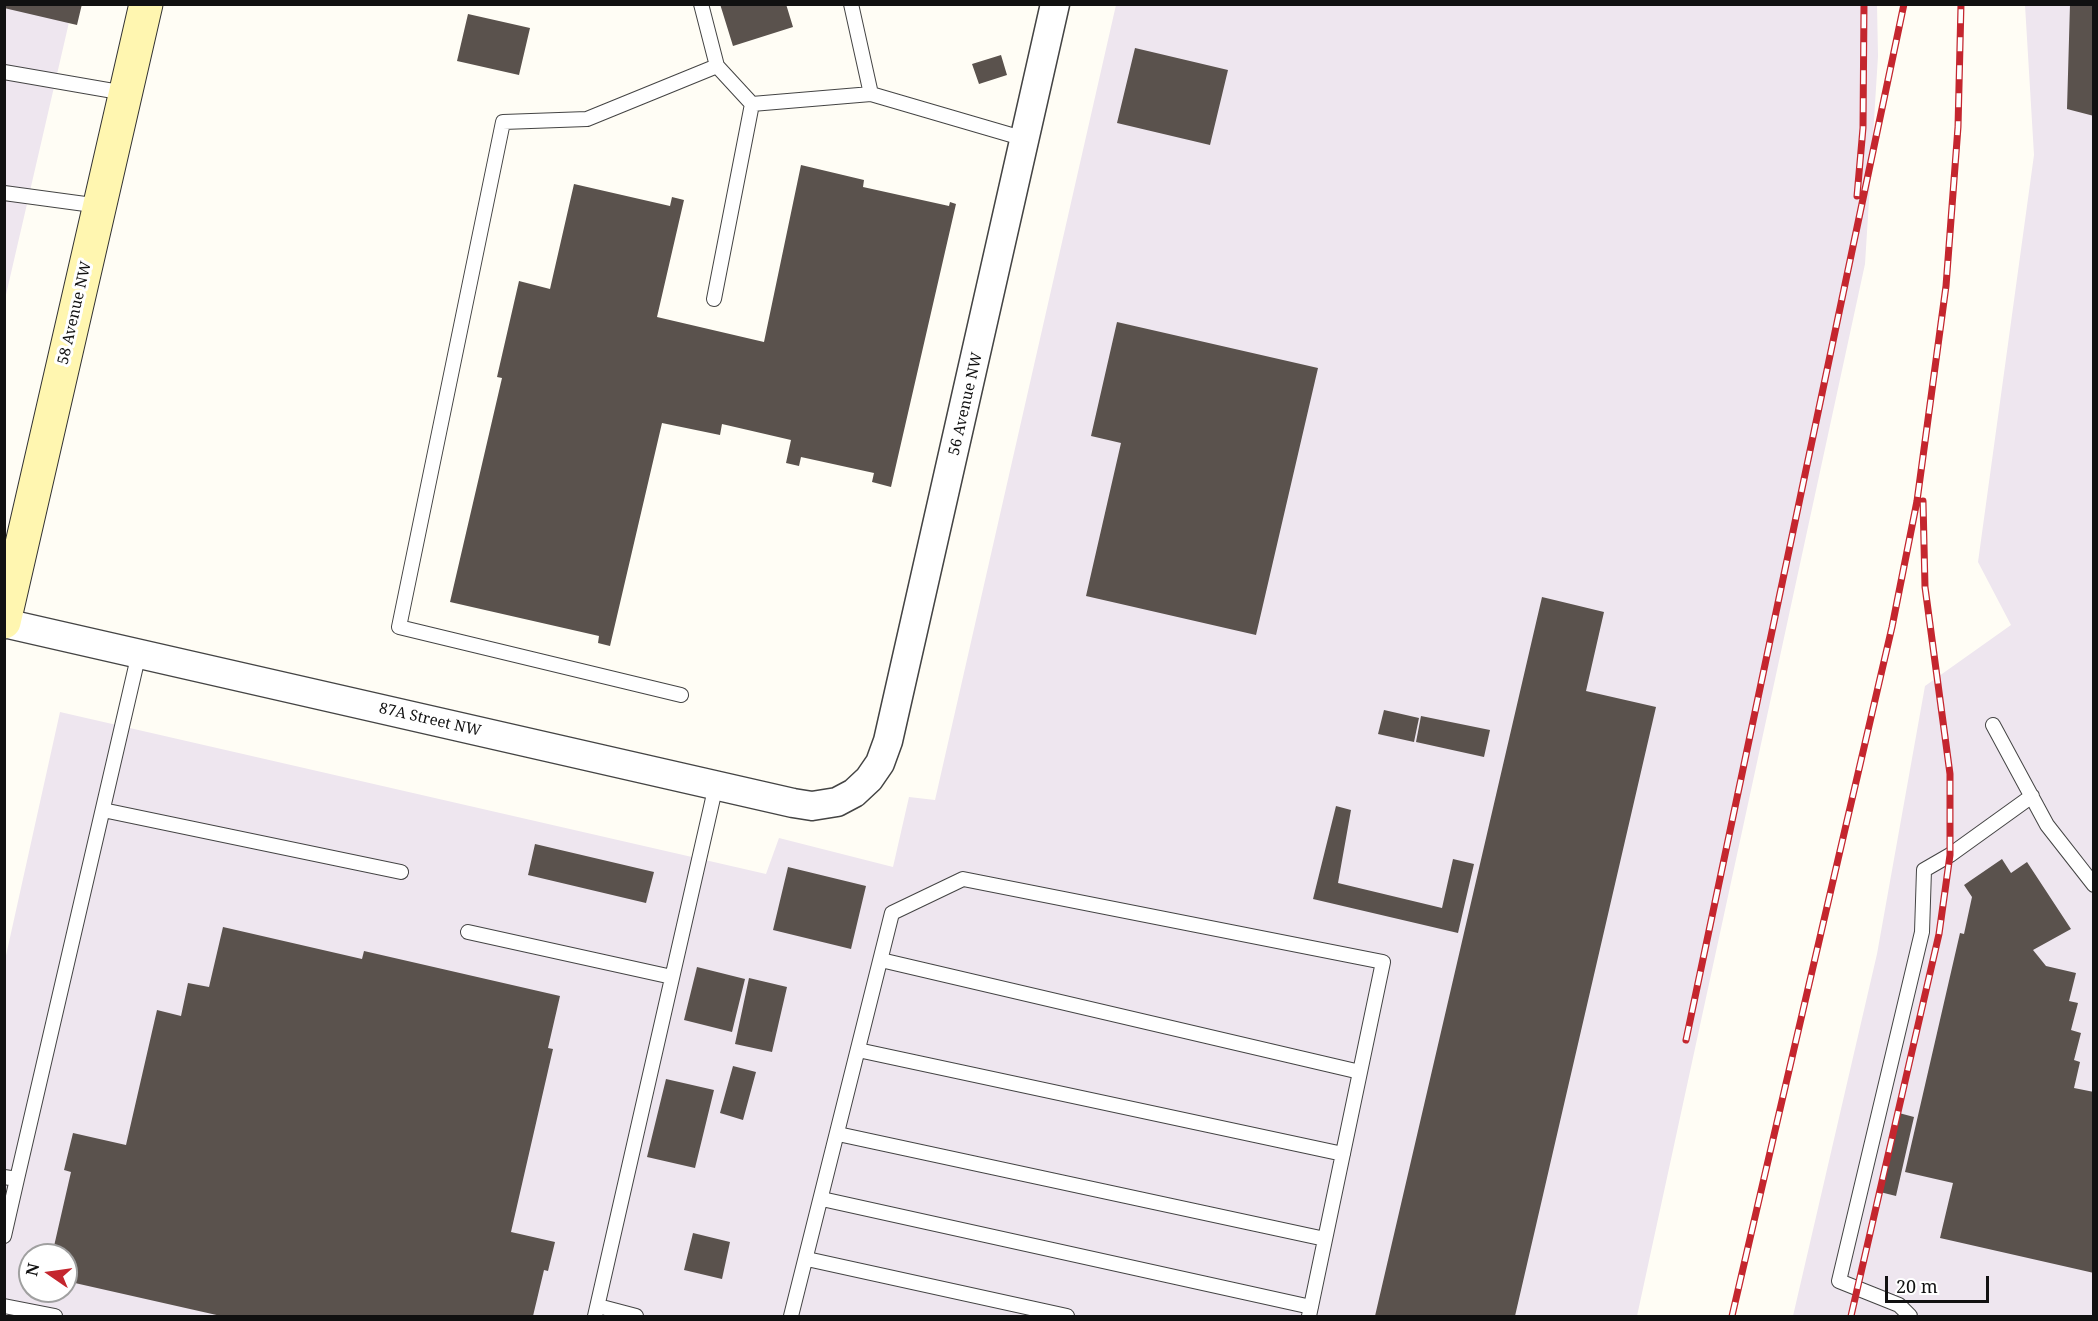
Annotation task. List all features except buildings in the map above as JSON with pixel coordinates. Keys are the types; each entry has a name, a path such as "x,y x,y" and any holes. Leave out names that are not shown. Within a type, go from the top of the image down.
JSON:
{"street":[{"name":"58 Avenue NW","path":"4,622 146,4"},
{"name":"56 Avenue NW","path":"854,793 874,771 888,741 1055,4"},
{"name":"87A Street NW","path":"4,622 812,807 837,802 854,793"}],"lane":[{"path":"701,4 717,66 752,104"},
{"path":"851,4 871,94"},
{"path":"681,695 399,627 504,122 587,119 717,66"},
{"path":"4,72 125,93"},
{"path":"752,104 871,94 1025,139"},
{"path":"714,299 752,104"},
{"path":"4,193 100,206"},
{"path":"4,1236 11,1178 140,653"},
{"path":"1993,725 2047,825 2094,885"},
{"path":"636,1317 596,1311 716,785"},
{"path":"1910,1317 1899,1305 1839,1281 1922,932 1924,870 1950,855 2032,796"},
{"path":"103,810 401,872"},
{"path":"791,1317 892,913 963,879 1383,963 1310,1312 822,1198"},
{"path":"468,932 672,977"},
{"path":"881,960 1360,1072"},
{"path":"858,1050 1343,1154"},
{"path":"838,1134 1325,1239"},
{"path":"807,1259 1067,1317"},
{"path":"4,1306 55,1317"}],"shaded area":[{"path":"5,5 73,5 5,299"},
{"path":"1116,5 1877,5 1878,56 1865,264 1637,1316 5,1316 5,960 60,712 766,874 779,838 893,867 909,797 935,800"},
{"path":"2025,5 2093,5 2093,1316 1793,1316 1877,954 1925,686 2011,625 1978,562 2034,155"}],"railway":[{"path":"1857,196 1863,128 1864,4"},
{"path":"1686,1040 1904,4"},
{"path":"1732,1316 1892,627 1917,501 1946,286 1958,127 1961,4"},
{"path":"1851,1316 1939,934 1950,855 1950,774 1925,587 1923,501"}]}
